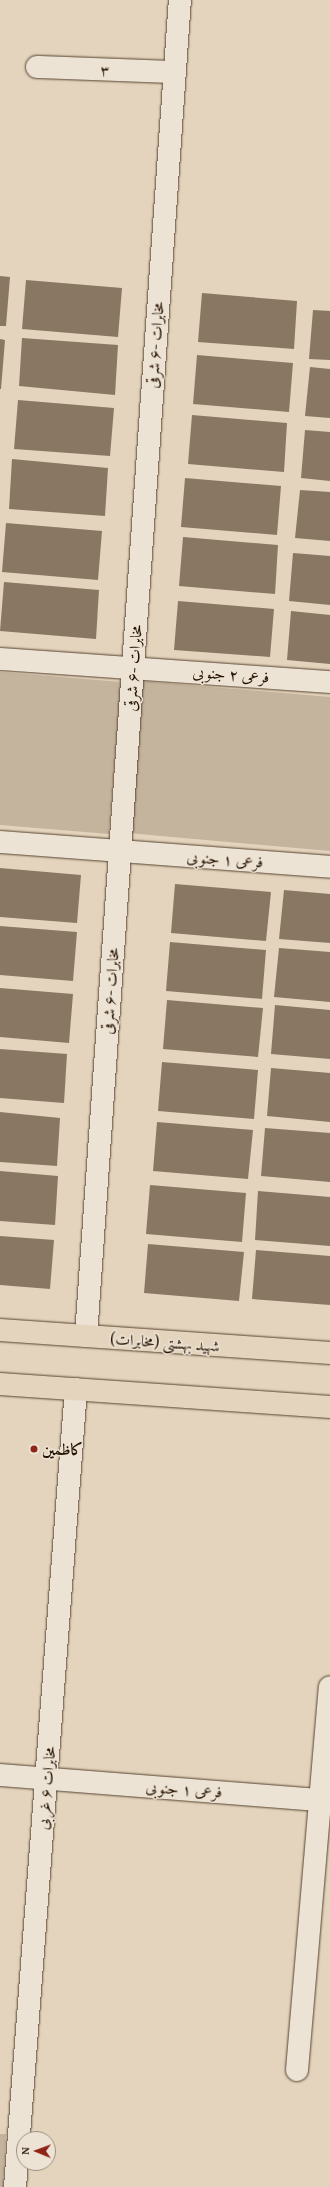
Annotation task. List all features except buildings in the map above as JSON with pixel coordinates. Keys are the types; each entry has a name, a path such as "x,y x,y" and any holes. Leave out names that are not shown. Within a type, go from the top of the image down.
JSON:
{"main road":[{"name":"شهید بهشتی (مخابرات)","path":"0,1330 330,1353"},
{"path":"0,1384 330,1407"}],"street":[{"name":"مخابرات -۶ شرقی","path":"86,1336 180,0"},
{"name":"۳","path":"37,67 174,72"},
{"name":"فرعی ۲ جنوبی","path":"0,659 133,667 330,682"},
{"name":"فرعی ۱ جنوبی","path":"0,842 330,867"},
{"name":"مخابرات ۶ غربی","path":"15,2187 76,1389"},
{"path":"297,2070 330,1687"},
{"name":"فرعی ۱ جنوبی","path":"0,1775 320,1800"}],"shaded area":[{"path":"0,672 121,682 109,834 0,825"},
{"path":"140,681 330,697 330,851 128,833"},
{"path":"0,2134 6,2134 3,2187 0,2187"}],"place":[{"name":"کاظمین","path":"34,1449"}]}
